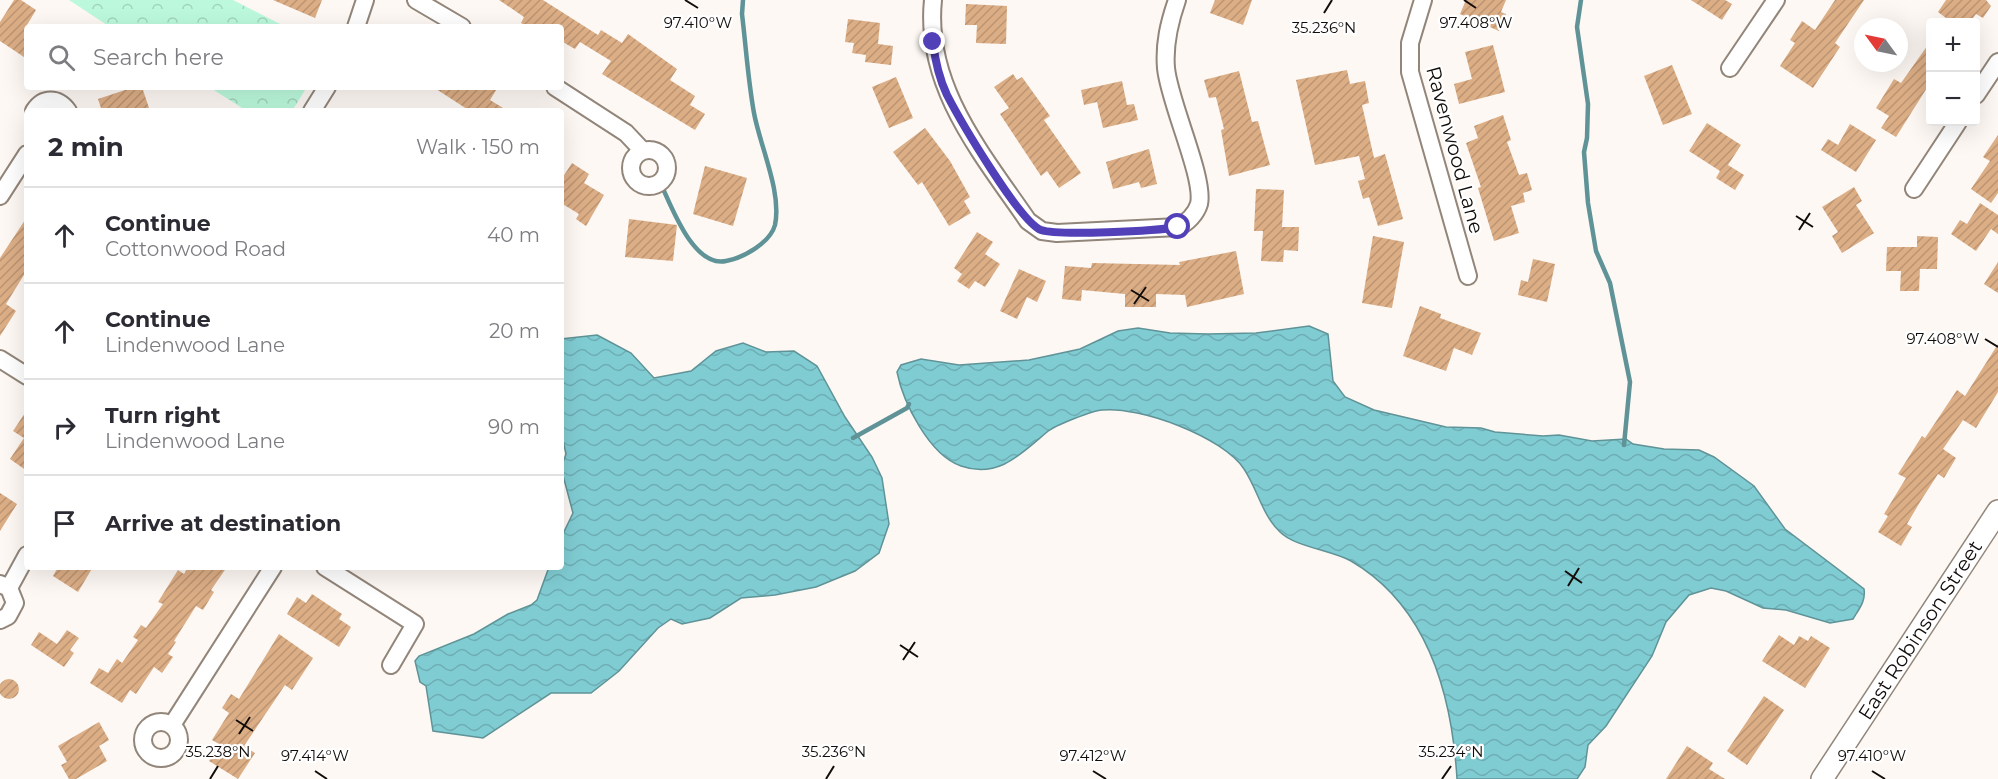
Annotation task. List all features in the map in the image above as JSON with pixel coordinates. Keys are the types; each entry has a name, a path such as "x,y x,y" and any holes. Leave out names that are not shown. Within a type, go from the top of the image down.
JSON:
{"street":[{"path":"357,24 365,0"},
{"path":"416,0 457,24"},
{"path":"933,0 931,25 935,60 946,94 961,119 1028,221 1042,231 1077,232 1178,227 1185,224 1197,209 1198,185 1173,103 1166,68 1167,31 1177,0"},
{"name":"Ravenwood Lane","path":"1423,0 1410,43 1410,72 1468,276"},
{"path":"1730,68 1776,0"},
{"path":"1980,89 1998,62"},
{"path":"314,108 325,90"},
{"path":"560,90 626,133 643,151"},
{"path":"36,108 40,103 54,100 65,108"},
{"path":"1914,189 1955,126"},
{"path":"0,196 24,159"},
{"path":"0,359 24,374"},
{"name":"East Robinson Street","path":"1822,779 1998,511"},
{"path":"0,620 13,611 14,594 4,586 24,559"},
{"path":"172,725 271,570"},
{"path":"331,570 415,624 391,664"}],"green space":[{"path":"69,0 233,0 280,24 105,24"},
{"path":"214,90 305,90 294,108 242,108"}],"water":[{"path":"1309,326 1328,334 1333,381 1345,397 1374,410 1446,427 1481,428 1495,432 1543,436 1559,435 1592,441 1626,439 1633,444 1664,449 1699,450 1714,457 1754,486 1785,529 1864,589 1862,605 1853,619 1830,623 1786,610 1763,608 1726,591 1711,588 1689,595 1666,622 1652,656 1606,726 1588,745 1585,767 1577,779 1457,779 1454,747 1442,685 1431,655 1417,628 1399,602 1377,580 1351,561 1304,545 1280,532 1264,510 1244,469 1218,446 1200,435 1158,418 1118,410 1102,410 1051,429 1018,456 998,467 974,469 949,460 928,439 911,412 897,372 901,365 921,359 959,365 1029,360 1080,349 1118,331 1138,328 1170,333 1208,334 1256,333"},
{"path":"597,335 631,353 654,378 691,371 716,351 743,343 766,352 794,351 817,366 845,417 872,457 882,478 889,524 879,553 855,571 816,587 775,595 741,598 710,618 682,624 671,619 658,628 619,671 591,693 551,693 483,738 433,731 426,686 420,682 415,661 419,656 474,634 508,614 531,605 537,600 548,570 564,570 564,532 573,513 564,479 566,454 564,445 564,339"}],"building":[{"path":"14,0 21,0 36,10 28,24 24,24 24,57 0,41 0,22"},
{"path":"273,0 322,0 315,18"},
{"path":"499,0 543,0 598,35 601,30 622,43 628,34 677,69 670,80 695,96 690,105 705,114 695,130 602,74 611,61 580,42 575,49 564,43 564,24 523,24 521,23 524,17"},
{"path":"1215,0 1252,0 1243,25 1210,13"},
{"path":"1466,0 1506,0 1501,12 1506,14 1499,31 1460,14"},
{"path":"1691,0 1725,0 1732,4 1722,20"},
{"path":"1835,0 1864,0 1835,43 1840,47 1813,88 1780,66 1795,43 1790,40 1802,21 1815,30"},
{"path":"1946,0 1986,0 1991,6 1983,18 1976,14 1973,18 1946,18 1938,12"},
{"path":"966,4 1007,6 1006,44 976,43 977,25 965,25"},
{"path":"848,19 880,23 878,44 893,46 891,65 865,62 866,55 852,53 854,43 845,42"},
{"path":"1493,45 1505,92 1459,104 1454,84 1472,79 1465,52"},
{"path":"1926,48 1926,89 1896,137 1881,128 1889,116 1876,108 1894,79 1901,83"},
{"path":"1672,65 1692,114 1663,125 1644,76"},
{"path":"1347,70 1350,84 1365,81 1369,103 1362,105 1374,158 1385,154 1403,219 1378,226 1369,197 1363,199 1358,181 1365,179 1359,156 1315,165 1296,80"},
{"path":"1239,71 1252,122 1258,121 1270,165 1229,176 1221,130 1224,129 1216,97 1209,98 1204,80"},
{"path":"1013,74 1017,80 1022,77 1050,116 1044,120 1081,173 1059,188 1047,171 1041,176 1000,114 1009,108 994,87"},
{"path":"896,77 913,118 889,128 872,87"},
{"path":"1122,81 1127,105 1134,104 1138,120 1103,128 1097,102 1084,105 1081,90"},
{"path":"125,90 143,90 149,108 101,108 98,99"},
{"path":"438,90 496,90 490,100 503,108 465,108"},
{"path":"1503,115 1511,140 1507,142 1519,175 1527,173 1532,190 1523,193 1525,202 1511,206 1519,233 1494,241 1478,188 1481,187 1466,143 1478,138 1474,126"},
{"path":"1707,123 1741,145 1728,165 1744,175 1735,190 1716,178 1720,171 1689,151"},
{"path":"1850,124 1876,140 1856,172 1821,150 1828,139 1838,145"},
{"path":"925,128 950,161 970,197 964,201 971,213 949,226 922,182 918,185 893,152"},
{"path":"1998,135 1998,193 1991,203 1971,189 1990,161 1983,157"},
{"path":"1149,149 1157,184 1141,188 1139,182 1113,189 1106,162"},
{"path":"572,163 589,174 584,183 604,195 586,226 576,219 579,214 564,205 564,175"},
{"path":"705,166 747,178 733,226 693,214"},
{"path":"1854,187 1862,201 1856,205 1874,233 1842,253 1832,236 1838,232 1822,207"},
{"path":"1256,189 1284,190 1282,227 1299,227 1298,251 1284,250 1283,262 1261,261 1263,231 1254,231"},
{"path":"1980,203 1998,215 1998,234 1991,229 1976,251 1951,234 1960,220 1967,224"},
{"path":"629,219 677,225 673,261 625,257"},
{"path":"24,222 24,275 6,304 16,311 0,336 0,258"},
{"path":"977,232 993,242 985,254 1000,264 985,287 975,281 969,289 957,281 962,274 954,268"},
{"path":"1373,236 1404,242 1392,308 1362,303"},
{"path":"1917,236 1938,237 1937,269 1920,269 1919,291 1900,291 1901,271 1886,271 1887,247 1917,247"},
{"path":"1236,251 1244,294 1187,307 1185,295 1156,294 1156,307 1125,307 1125,294 1082,290 1081,301 1062,299 1065,266 1091,268 1092,263 1180,265 1179,262"},
{"path":"1533,259 1555,264 1547,302 1518,295 1521,280 1528,282"},
{"path":"1998,262 1998,293 1984,284"},
{"path":"1019,269 1046,281 1037,302 1027,297 1017,319 1000,311"},
{"path":"1420,306 1441,314 1440,318 1481,333 1472,355 1454,348 1446,371 1403,356"},
{"path":"1998,344 1998,392 1976,428 1963,420 1943,449 1956,458 1944,478 1938,474 1920,502 1907,524 1912,527 1901,546 1878,532 1888,516 1884,514 1906,478 1898,474 1922,436 1925,438 1957,390 1965,396"},
{"path":"24,414 24,438 13,431"},
{"path":"24,438 24,469 10,459"},
{"path":"0,493 17,504 0,531"},
{"path":"56,570 91,570 78,592 53,576"},
{"path":"178,570 184,574 186,570 225,570 211,590 214,592 203,610 196,606 174,641 176,642 168,654 173,657 162,673 154,667 136,694 130,690 122,703 90,683 99,668 108,673 117,659 122,663 138,640 133,637 141,625 146,628 163,604 158,602"},
{"path":"312,594 342,614 339,619 351,627 339,647 287,614 297,597 306,603"},
{"path":"67,630 79,638 70,650 74,653 64,667 31,645 39,632 57,644"},
{"path":"279,634 313,658 292,690 285,685 244,746 255,753 238,779 209,761 219,744 212,740 229,713 222,708 231,694 239,699"},
{"path":"1779,635 1794,645 1799,636 1808,641 1811,636 1830,648 1805,688 1762,661"},
{"path":"9,679 16,682 19,689 16,696 9,699 2,696 -1,689 2,682"},
{"path":"1764,696 1784,710 1747,765 1727,751"},
{"path":"99,722 109,740 99,746 107,761 76,779 69,779 61,765 67,762 58,746"},
{"path":"1687,746 1713,763 1709,769 1725,779 1666,779"}],"waterway":[{"path":"660,182 685,233 703,255 714,261 726,261 740,257 762,244 772,232 775,225 776,198 752,101 742,14 743,0"},
{"path":"1581,0 1577,27 1588,104 1587,138 1584,152 1588,203 1596,251 1610,283 1630,382 1624,445"},
{"path":"853,438 907,408 909,404"}],"route":[{"path":"933,42 935,60 946,94 1028,221 1042,231 1057,232 1178,227"}]}
